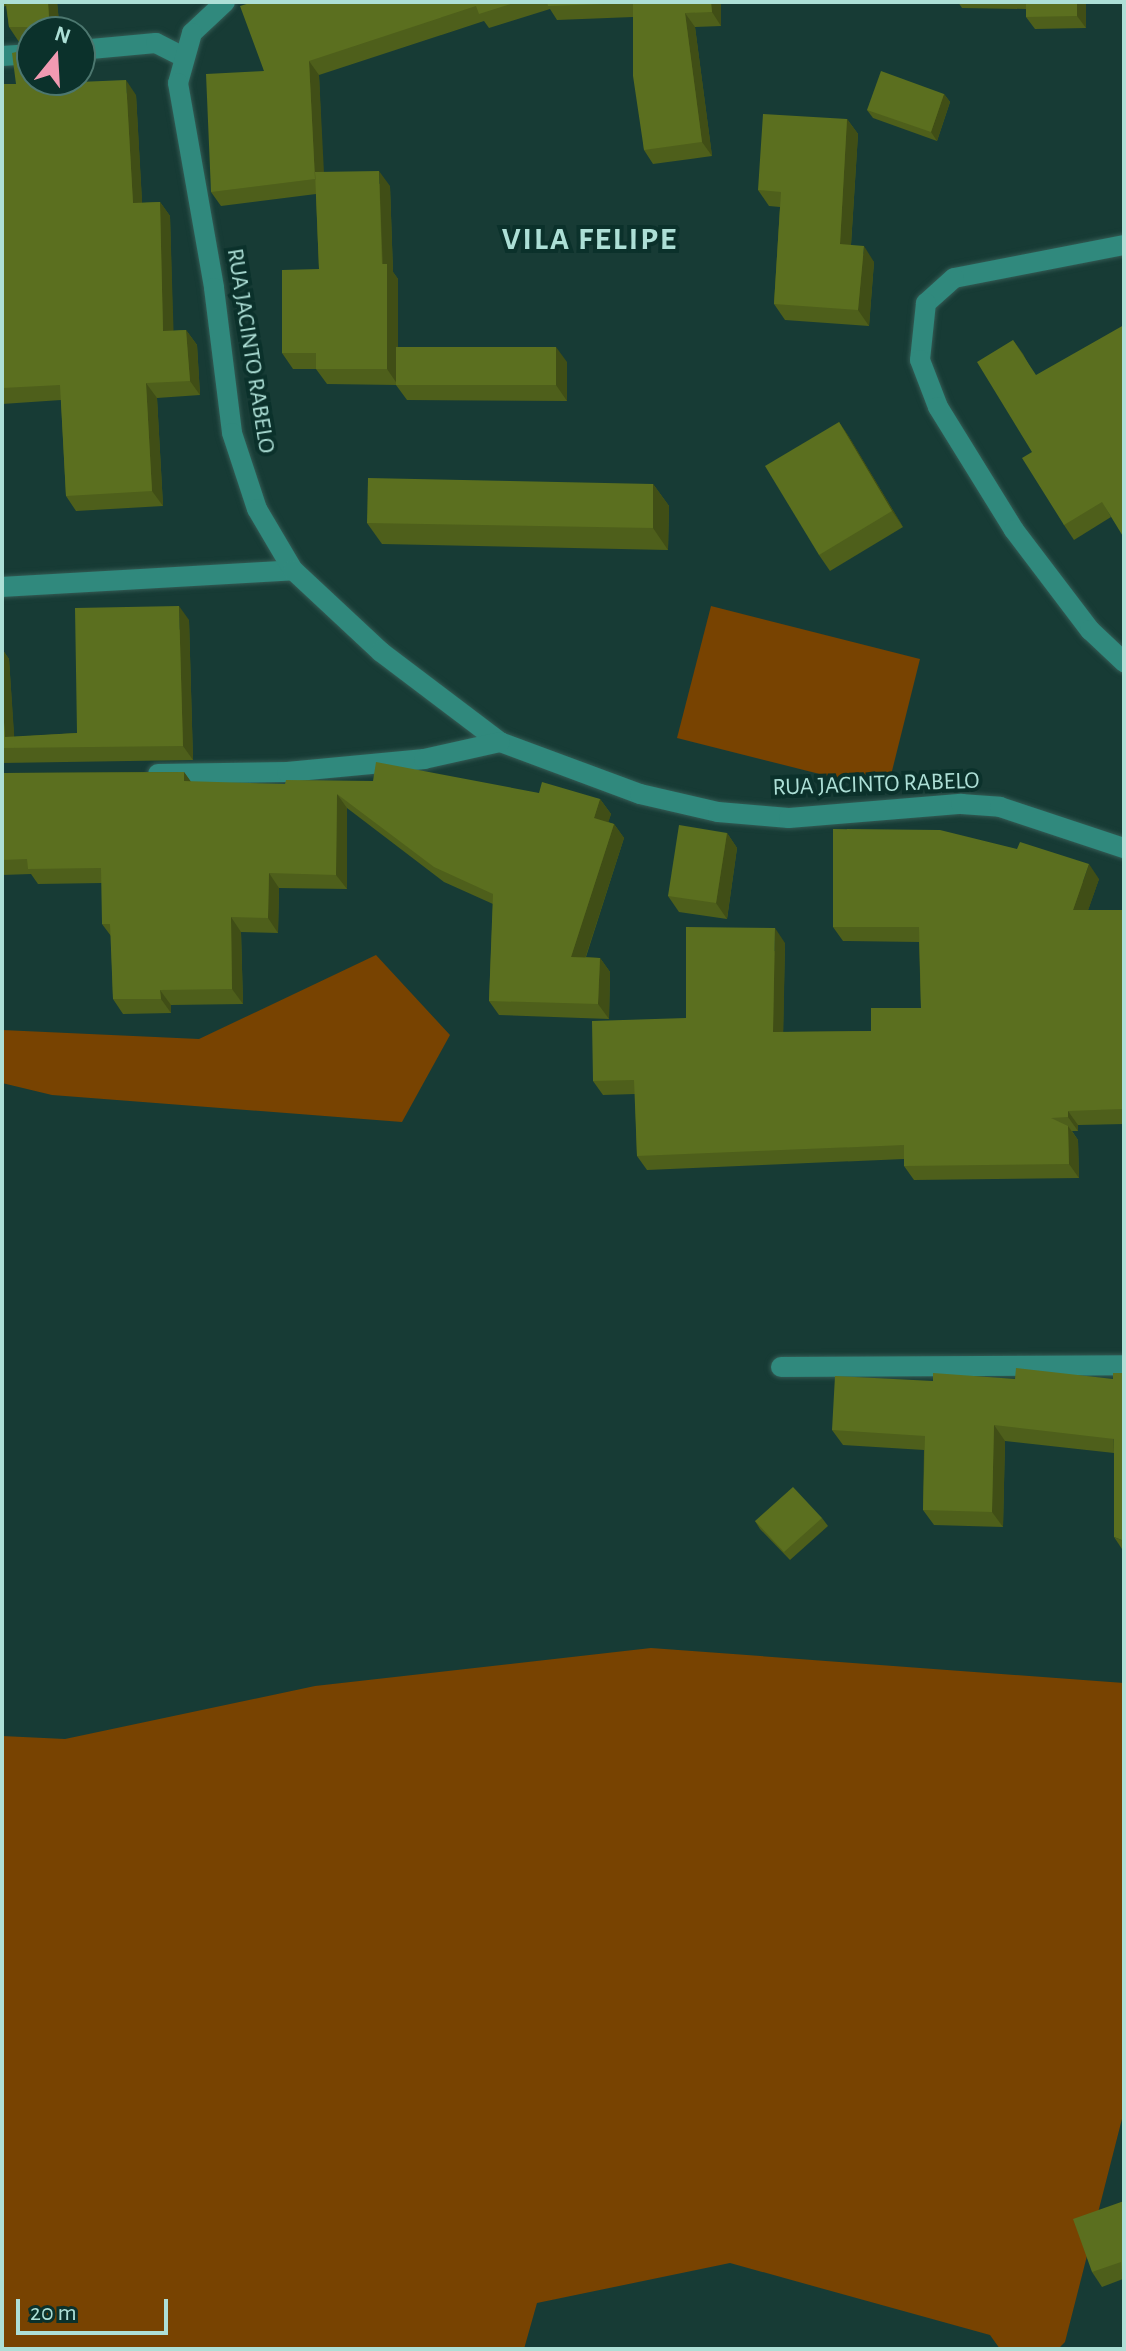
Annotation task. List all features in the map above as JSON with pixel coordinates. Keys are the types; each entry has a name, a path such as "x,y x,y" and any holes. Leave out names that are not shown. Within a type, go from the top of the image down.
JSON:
{"street":[{"name":"RUA JACINTO RABELO","path":"225,2 202,18 182,56 178,83 214,288 232,433 257,509 293,570 381,652 500,742 640,794 718,812 843,817 961,804 1000,807 1124,848"},
{"path":"96,49 156,43 182,56"},
{"path":"1124,245 954,278 926,303 920,360 938,407 1014,530 1090,630 1124,662"},
{"path":"2,587 293,570"},
{"path":"128,774 287,772 424,759 500,742"},
{"path":"781,1367 1124,1365"}],"shaded area":[{"path":"711,606 920,659 887,791 677,738"},
{"path":"376,955 450,1035 402,1122 52,1095 2,1083 2,1030 199,1039"},
{"path":"651,1648 1124,1683 1124,2111 1065,2342 1058,2349 1000,2349 990,2335 730,2263 537,2303 524,2349 2,2349 2,1736 65,1739 315,1686"}],"building":[{"path":"6,2 48,2 49,16 16,16 16,27 9,27"},
{"path":"253,2 517,2 479,14 476,6 309,61 315,179 211,192 206,74 264,71 240,6"},
{"path":"547,2 711,2 712,12 685,13 702,142 644,150 633,76 633,3 548,6"},
{"path":"1026,2 1077,2 1077,16 1026,17"},
{"path":"16,52 16,84 12,53"},
{"path":"881,71 944,94 931,132 867,110"},
{"path":"126,80 133,203 160,202 163,331 186,330 190,381 146,383 152,491 66,496 60,385 2,388 2,84 16,84 16,96 96,96 96,81"},
{"path":"763,114 847,119 840,244 864,246 858,310 774,304 781,192 758,190"},
{"path":"379,171 382,264 387,264 387,369 316,369 316,353 282,353 282,270 319,269 315,172"},
{"path":"1124,325 1124,538 1102,502 1064,525 1022,458 1032,452 977,362 1013,340 1036,375"},
{"path":"396,347 556,347 556,385 396,385"},
{"path":"839,422 892,511 819,555 765,466"},
{"path":"368,478 653,484 653,528 367,523"},
{"path":"179,606 183,746 2,748 2,691 5,737 77,733 75,608"},
{"path":"376,762 539,793 542,782 600,799 594,818 614,824 571,957 600,958 598,1004 489,1001 493,894 434,867 337,794 336,875 269,873 268,918 231,917 232,989 160,990 161,999 113,999 110,924 102,924 101,868 28,869 27,859 2,860 2,773 184,772 184,781 285,784 286,780 373,781"},
{"path":"679,825 727,833 716,903 668,896"},
{"path":"833,829 940,830 1017,849 1020,842 1089,864 1073,910 1124,910 1124,1109 1068,1111 1068,1117 1051,1118 1068,1126 1069,1164 904,1166 904,1145 637,1156 634,1080 593,1081 592,1021 686,1018 686,927 775,928 773,1032 871,1031 871,1008 921,1008 919,927 833,927"},
{"path":"1016,1368 1113,1379 1113,1373 1124,1373 1124,1541 1114,1537 1114,1439 994,1425 992,1512 923,1510 925,1436 832,1430 835,1376 933,1381 933,1373 1015,1379"},
{"path":"793,1487 822,1518 784,1552 755,1521"},
{"path":"1124,2201 1124,2299 1121,2262 1092,2272 1073,2219"}],"district":[{"name":"VILA FELIPE","path":"590,239"}]}
